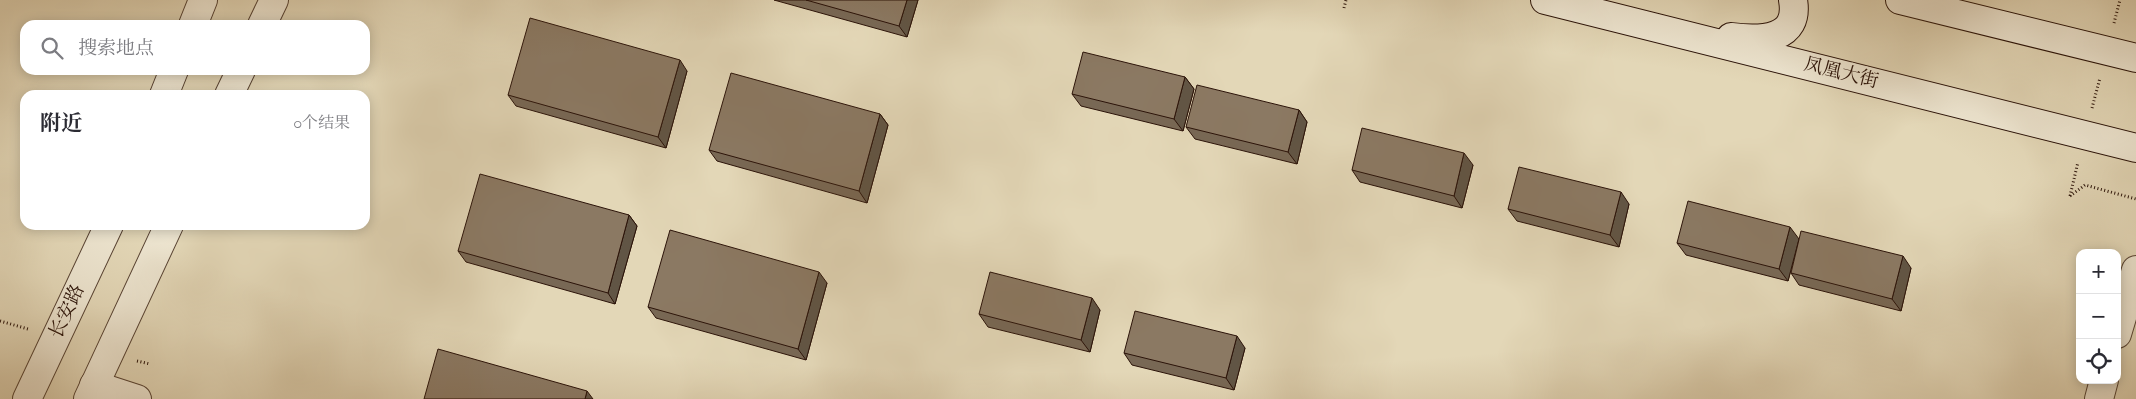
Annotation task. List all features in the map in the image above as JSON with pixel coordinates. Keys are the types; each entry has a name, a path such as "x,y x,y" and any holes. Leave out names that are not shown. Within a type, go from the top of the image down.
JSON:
{"main road":[{"path":"195,20 203,0"},
{"path":"264,20 274,0"},
{"name":"凤凰大街","path":"1545,0 2136,148"},
{"path":"1656,28 1752,40 1783,33 1793,20 1793,0"},
{"path":"1900,0 2136,58"},
{"path":"166,90 172,75"},
{"path":"232,90 239,75"},
{"name":"长安路","path":"27,399 107,230"},
{"path":"137,399 91,392 167,230"},
{"path":"2121,321 2136,270"},
{"path":"2098,399 2103,384"}],"path":[{"path":"1344,8 1346,0"},
{"path":"2113,28 2120,0"},
{"path":"2092,112 2101,74"},
{"path":"2080,158 2070,196 2084,185 2136,199"}],"building":[{"path":"806,0 907,0 899,26"},
{"path":"530,18 680,60 658,137 508,95"},
{"path":"1083,52 1185,77 1174,119 1072,94"},
{"path":"731,73 880,114 859,191 709,150"},
{"path":"1197,85 1299,110 1288,152 1186,127"},
{"path":"1362,128 1464,153 1454,196 1352,170"},
{"path":"1519,167 1621,192 1610,235 1508,209"},
{"path":"480,174 629,215 608,293 458,251"},
{"path":"1688,201 1790,227 1779,269 1677,243"},
{"path":"670,230 819,272 798,349 648,307"},
{"path":"1801,231 1903,256 1892,299 1791,273"},
{"path":"990,272 1092,298 1081,340 979,314"},
{"path":"1135,311 1237,336 1226,378 1124,353"},
{"path":"438,349 587,391 585,399 424,399"}]}
